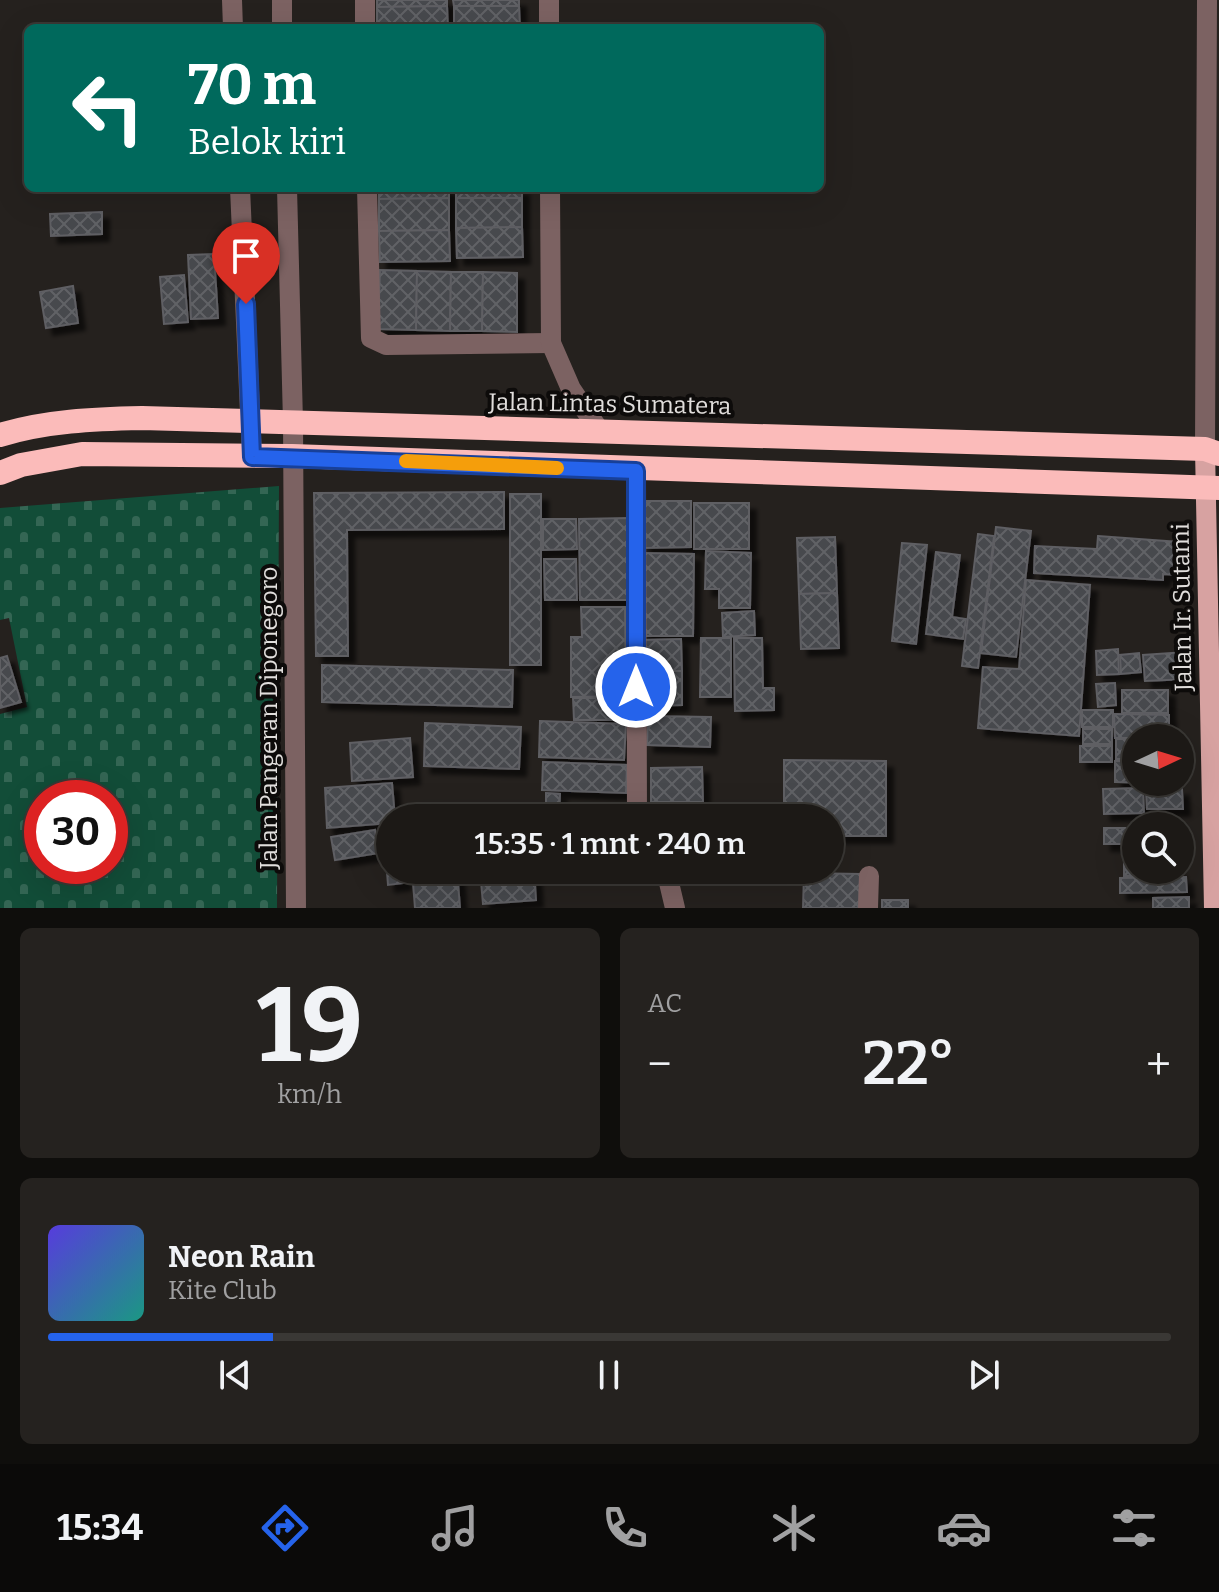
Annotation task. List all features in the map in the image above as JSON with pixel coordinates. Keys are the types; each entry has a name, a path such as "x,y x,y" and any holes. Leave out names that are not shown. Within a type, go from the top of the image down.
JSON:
{"highway":[{"name":"Jalan Lintas Sumatera","path":"0,435 23,428 81,420 251,420 1212,451"},
{"path":"0,473 21,465 82,454 292,456 636,471 1213,488"}],"main road":[{"name":"Jalan Ir. Sutami","path":"1212,451 1214,908"}],"street":[{"path":"232,0 233,24"},
{"path":"282,0 282,24"},
{"path":"365,0 365,24"},
{"path":"549,0 549,24"},
{"path":"1207,0 1212,451"},
{"path":"240,192 252,457"},
{"name":"Jalan Pangeran Diponegoro","path":"287,192 293,422 296,908"},
{"path":"367,192 371,338 386,345 551,343"},
{"path":"550,192 551,343 571,389 601,433"},
{"path":"636,471 637,804"},
{"path":"868,908 869,876"},
{"path":"669,884 675,908"}],"green space":[{"path":"279,486 277,908 0,908 0,714 27,707 9,618 0,620 0,508"}],"building":[{"path":"377,0 447,0 447,6 377,7"},
{"path":"453,0 519,0 519,6 454,6"},
{"path":"447,6 448,24 377,24 377,7"},
{"path":"454,6 519,6 520,24 454,24"},
{"path":"379,192 449,192 449,198 379,199"},
{"path":"456,192 522,192 522,198 456,198"},
{"path":"449,198 449,230 379,231 379,199"},
{"path":"456,198 522,198 522,227 456,228"},
{"path":"102,212 102,234 51,236 50,214"},
{"path":"522,227 523,257 457,258 456,228"},
{"path":"449,230 450,261 380,262 379,231"},
{"path":"214,254 218,318 191,319 188,255"},
{"path":"380,270 417,271 416,330 378,329"},
{"path":"417,271 451,272 450,331 416,330"},
{"path":"451,272 483,272 482,331 450,331"},
{"path":"483,272 517,273 517,332 482,331"},
{"path":"184,275 188,322 164,324 160,277"},
{"path":"73,286 78,323 46,328 40,292"},
{"path":"504,492 504,529 347,530 348,656 316,656 314,493"},
{"path":"510,494 541,494 541,665 510,665"},
{"path":"643,501 691,501 691,547 644,548"},
{"path":"694,503 749,503 749,549 694,549"},
{"path":"627,518 629,600 580,600 579,519"},
{"path":"543,519 576,519 577,549 543,550"},
{"path":"996,527 1031,531 1016,657 981,653"},
{"path":"978,534 994,536 978,668 962,666"},
{"path":"1098,536 1179,542 1177,575 1163,574 1163,580 1034,573 1035,546 1097,549"},
{"path":"835,537 837,593 799,594 797,538"},
{"path":"902,543 927,545 916,644 892,641"},
{"path":"706,551 751,553 750,608 719,608 719,589 705,589"},
{"path":"936,552 960,555 952,617 966,619 963,639 926,634"},
{"path":"644,553 694,554 693,636 643,636"},
{"path":"544,559 576,559 577,600 545,600"},
{"path":"1026,580 1090,585 1079,736 978,728 983,667 1019,669"},
{"path":"837,593 839,648 801,649 799,594"},
{"path":"581,607 625,607 626,696 571,697 571,637 582,637"},
{"path":"754,611 755,635 723,637 722,613"},
{"path":"701,638 731,638 731,697 700,697"},
{"path":"734,638 762,638 763,688 774,688 774,710 735,711"},
{"path":"681,639 682,671 644,671 644,640"},
{"path":"1118,649 1119,674 1097,675 1096,651"},
{"path":"1186,652 1188,679 1145,681 1143,655"},
{"path":"1139,653 1141,672 1121,674 1120,655"},
{"path":"7,656 21,702 0,708 0,658"},
{"path":"322,665 513,670 512,707 322,702"},
{"path":"644,671 682,671 682,705 645,706"},
{"path":"1115,683 1116,705 1098,707 1096,684"},
{"path":"1122,690 1168,690 1168,713 1122,713"},
{"path":"573,698 625,698 625,720 574,720"},
{"path":"1082,710 1113,710 1113,727 1082,727"},
{"path":"1114,714 1169,715 1169,724 1122,724 1122,738 1115,738"},
{"path":"648,716 711,717 710,747 647,745"},
{"path":"540,721 626,724 624,760 539,757"},
{"path":"425,723 521,727 519,769 424,766"},
{"path":"1083,729 1112,729 1112,744 1083,744"},
{"path":"410,738 413,777 352,781 350,743"},
{"path":"1116,739 1122,739 1122,759 1116,759"},
{"path":"1080,746 1112,746 1112,762 1080,762"},
{"path":"784,760 886,761 886,836 844,836 844,804 784,804"},
{"path":"1115,761 1122,761 1122,782 1115,782"},
{"path":"543,762 627,765 626,793 542,790"},
{"path":"702,767 703,802 651,802 651,768"},
{"path":"392,783 394,804 376,804 376,824 327,828 325,788"},
{"path":"1103,789 1122,789 1122,796 1143,796 1144,812 1104,814"},
{"path":"546,793 560,794 560,804 546,804"},
{"path":"1146,796 1182,796 1183,809 1147,809"},
{"path":"1104,828 1122,828 1122,844 1104,844"},
{"path":"375,830 376,853 335,860 331,837"},
{"path":"844,874 860,874 859,908 803,908 804,884 844,884"},
{"path":"1120,878 1122,884 1186,884 1187,892 1120,893"},
{"path":"413,884 458,884 460,908 415,908"},
{"path":"481,884 535,884 536,900 483,904"},
{"path":"1189,897 1189,908 1153,908 1153,898"},
{"path":"882,900 908,900 908,908 882,908"}],"slow traffic":[{"path":"406,461 557,468"}],"route":[{"path":"246,304 252,457 292,456 636,471 636,687"}]}
